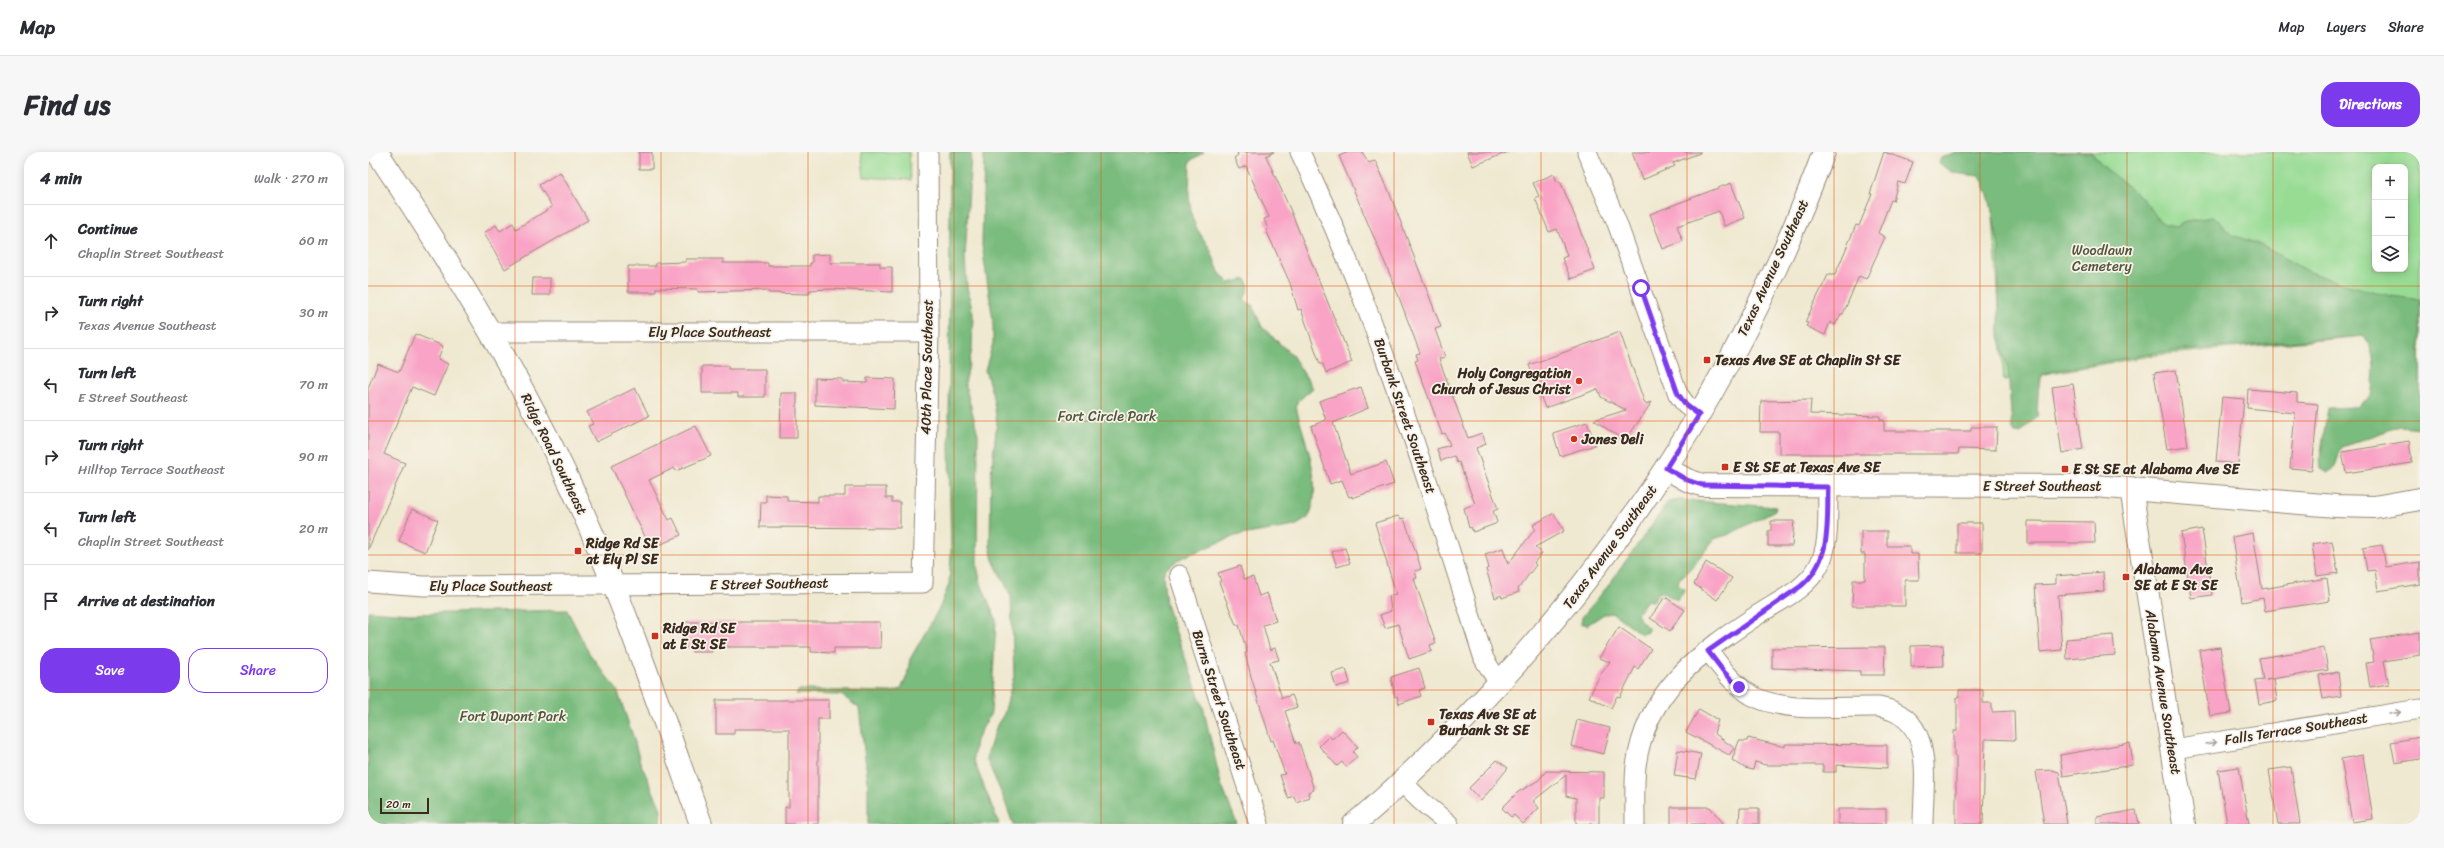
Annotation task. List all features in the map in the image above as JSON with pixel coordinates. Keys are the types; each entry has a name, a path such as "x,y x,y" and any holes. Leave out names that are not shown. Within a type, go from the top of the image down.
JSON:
{"main road":[{"name":"Ridge Road Southeast","path":"377,152 459,279 491,332 557,457 614,586 701,824"},
{"name":"Texas Avenue Southeast","path":"1354,824 1402,782 1499,683 1560,615 1626,528 1699,415 1758,306 1789,240 1824,152"},
{"name":"E Street Southeast","path":"1666,468 1687,480 1702,485 1828,487 2094,486 2336,506 2374,506 2420,499"},
{"name":"Alabama Avenue Southeast","path":"2131,488 2184,824"}],"street":[{"name":"40th Place Southeast","path":"923,583 929,332 928,152"},
{"name":"Burbank Street Southeast","path":"1300,152 1344,250 1386,359 1432,494 1484,659 1499,683"},
{"path":"1587,152 1617,223 1678,394 1686,405 1699,415"},
{"name":"Ely Place Southeast","path":"491,332 929,332"},
{"path":"1635,824 1636,766 1649,718 1658,700 1675,678 1708,651 1801,586 1814,574 1825,551 1828,487"},
{"name":"Burns Street Southeast","path":"1179,575 1259,824"},
{"name":"Ely Place Southeast","path":"368,582 424,586 614,586"},
{"name":"E Street Southeast","path":"614,586 923,583"},
{"path":"1708,651 1731,680 1751,695 1768,702 1788,706 1878,706 1903,716 1917,732 1923,751 1923,824"},
{"name":"Falls Terrace Southeast","path":"2173,749 2420,710"},
{"path":"1402,782 1421,801 1449,824"}],"green space":[{"path":"861,152 909,152 911,180 864,177"},
{"path":"950,152 971,152 965,259 967,287 973,314 972,349 965,384 978,434 977,566 981,584 996,620 991,713 976,740 973,759 999,824 868,824 868,783 859,708 841,695 796,694 799,690 892,692 901,689 907,676 910,659 940,607 949,584 951,557 949,447"},
{"name":"Fort Circle Park","path":"984,152 1204,152 1190,161 1189,197 1192,217 1197,229 1210,249 1219,272 1229,283 1246,279 1249,287 1244,300 1252,305 1262,327 1292,355 1313,388 1298,401 1296,407 1308,448 1314,478 1313,505 1308,518 1295,526 1235,536 1183,557 1167,568 1163,574 1166,605 1203,707 1221,784 1237,824 1013,824 986,758 997,725 1004,714 1014,676 1011,596 993,560 990,546 991,474 997,422 993,396 985,370 993,343 993,321 982,245"},
{"name":"Woodlawn Cemetery","path":"1955,152 2091,152 2107,170 2141,197 2160,221 2166,225 2177,227 2186,221 2212,217 2219,221 2232,235 2261,245 2305,270 2340,283 2391,296 2420,300 2420,428 2400,426 2342,447 2335,466 2328,473 2321,469 2320,458 2328,408 2357,407 2371,396 2374,364 2371,349 2363,336 2160,352 2052,371 2042,374 2040,379 2038,389 2037,417 2019,433 2015,433 2012,428 2008,369 1999,336 1999,247 1990,201 1982,179 1979,176 1954,173 1939,163 1941,158"},
{"name":"Woodlawn Cemetery","path":"1979,152 2420,152 2420,389 2376,335 2156,355 2004,381 1993,215"},
{"path":"1680,500 1776,507 1775,510 1730,534 1714,539 1691,569 1679,579 1678,585 1686,590 1677,600 1662,592 1659,592 1653,601 1647,600 1637,614 1640,620 1649,629 1648,632 1641,634 1613,613 1604,614 1587,625 1581,623 1582,617 1608,586 1668,502"},
{"name":"Fort Dupont Park","path":"567,610 589,653 617,690 633,736 640,762 661,809 660,824 368,824 368,611 410,614"}],"building":[{"path":"639,152 652,152 652,169 639,169"},
{"path":"1237,152 1274,152 1266,156 1290,209 1352,362 1326,373 1323,364 1320,364 1301,309 1298,310 1290,283 1266,230 1268,229 1264,219 1269,217 1246,166 1239,169 1234,158 1238,155"},
{"path":"1349,152 1362,152 1369,163 1375,160 1388,189 1441,327 1435,329 1445,357 1439,359 1468,438 1482,433 1486,444 1476,448 1498,509 1493,511 1497,522 1473,532 1471,527 1469,528 1464,508 1475,504 1459,462 1457,463 1454,456 1441,461 1437,449 1450,445 1445,433 1442,434 1415,361 1418,360 1416,354 1420,353 1394,284 1339,156"},
{"path":"1467,152 1508,152 1473,166"},
{"path":"1632,152 1700,153 1673,163 1675,166 1642,180"},
{"path":"1884,152 1913,162 1905,184 1898,182 1893,201 1891,200 1878,233 1885,237 1866,279 1859,276 1843,314 1841,314 1835,325 1830,322 1825,335 1806,326 1808,323 1805,322 1828,275 1835,275 1856,225 1859,226 1872,194 1870,194"},
{"path":"560,172 588,220 505,269 484,233 496,225 500,231 513,223 516,229 552,207 539,185"},
{"path":"1554,174 1557,182 1560,181 1572,209 1595,270 1571,279 1562,258 1567,256 1557,229 1549,232 1535,198 1539,196 1533,183"},
{"path":"1731,183 1745,218 1724,226 1719,211 1677,226 1683,241 1663,249 1650,214"},
{"path":"830,254 830,263 880,263 880,267 892,267 892,292 830,289 810,290 809,294 769,293 767,290 698,292 698,289 656,288 656,292 628,292 628,266 656,266 656,263 686,262 686,259 723,259 723,263 768,263 768,266 810,266 810,263 812,263 812,255"},
{"path":"533,278 550,278 550,295 532,295"},
{"path":"1620,332 1645,404 1652,402 1625,441 1594,420 1626,410 1601,397 1598,389 1545,408 1529,365"},
{"path":"415,334 443,346 438,359 448,364 434,396 412,387 384,454 405,463 368,550 368,388 378,364 399,372"},
{"path":"702,366 728,366 728,369 765,369 765,397 738,397 738,393 702,393"},
{"path":"2176,370 2188,446 2167,449 2154,373"},
{"path":"815,378 843,379 843,382 867,383 867,378 895,379 894,409 815,405"},
{"path":"2073,384 2083,449 2062,453 2052,387"},
{"path":"1361,387 1368,408 1333,423 1351,474 1386,462 1394,484 1352,498 1352,496 1349,497 1342,480 1330,484 1311,426 1326,420 1319,401"},
{"path":"635,388 649,416 596,442 588,426 593,424 587,412"},
{"path":"2248,389 2297,393 2297,402 2318,404 2312,470 2290,468 2295,413 2247,408"},
{"path":"781,393 797,393 797,438 780,438"},
{"path":"2222,397 2244,399 2238,464 2216,462"},
{"path":"1811,400 1810,414 1880,416 1880,420 1884,420 1884,431 1971,431 1971,427 1997,427 1996,450 1959,449 1958,454 1779,454 1779,432 1760,432 1761,401"},
{"name":"Jones Deli","path":"1587,422 1595,445 1560,456 1553,433"},
{"path":"696,426 711,456 676,471 674,468 649,480 669,520 673,518 681,535 651,549 611,466"},
{"path":"2409,441 2412,463 2346,473 2342,452"},
{"path":"845,487 886,487 886,498 892,498 892,502 900,502 900,528 760,527 761,502 766,502 766,495 787,496 787,501 818,502 818,496 845,496"},
{"path":"412,509 438,520 425,552 399,541"},
{"path":"1554,513 1564,531 1535,547 1542,553 1534,563 1536,565 1518,589 1519,592 1502,598 1501,595 1495,598 1486,569 1489,568 1485,554 1503,548 1508,564 1535,529 1533,525"},
{"path":"1398,516 1401,519 1404,518 1419,562 1421,569 1415,571 1417,578 1414,579 1436,643 1430,645 1432,651 1409,659 1398,624 1385,628 1380,615 1391,611 1389,596 1396,594 1375,523"},
{"path":"1771,521 1794,521 1792,546 1768,546 1768,531 1771,530"},
{"path":"2028,521 2094,522 2095,543 2028,543"},
{"path":"1957,523 1982,523 1982,553 1957,553"},
{"path":"2202,529 2212,595 2191,598 2181,533"},
{"path":"1861,531 1887,531 1887,546 1910,546 1910,554 1918,554 1919,580 1905,580 1905,606 1852,606 1853,580 1865,580 1865,554 1861,554"},
{"path":"2253,533 2262,589 2327,578 2330,601 2265,611 2263,598 2242,602 2232,537"},
{"path":"2332,541 2338,573 2317,576 2312,544"},
{"path":"2382,545 2386,567 2420,562 2420,584 2378,591 2375,570 2367,571 2363,548"},
{"path":"1345,548 1350,563 1337,567 1332,552"},
{"path":"1706,562 1732,578 1717,600 1694,584"},
{"path":"1240,566 1244,579 1253,577 1259,596 1267,593 1276,621 1263,625 1270,650 1275,648 1279,660 1270,662 1282,698 1292,695 1297,707 1285,711 1296,744 1299,742 1314,790 1308,792 1309,797 1296,802 1294,796 1288,798 1280,775 1285,774 1273,740 1271,741 1252,680 1245,653 1247,652 1239,625 1236,625 1219,582 1221,581 1218,573"},
{"path":"2103,572 2104,591 2058,595 2062,650 2040,652 2035,585 2056,584 2056,576"},
{"path":"1665,597 1685,610 1670,631 1650,618"},
{"path":"685,622 880,622 881,648 834,648 834,653 811,652 811,647 712,647 712,652 692,652 692,648 685,648"},
{"path":"1619,627 1651,649 1638,669 1635,667 1620,697 1617,696 1611,708 1589,697 1600,675 1610,662 1599,658"},
{"path":"2420,632 2420,655 2384,661 2389,684 2370,687 2366,663 2374,662 2370,640"},
{"path":"2113,635 2115,655 2067,659 2066,639"},
{"path":"1943,645 1944,666 1911,667 1911,646"},
{"path":"1885,647 1884,675 1860,675 1860,671 1772,668 1772,648"},
{"path":"2220,647 2231,713 2210,716 2199,650"},
{"path":"2324,648 2328,670 2266,680 2274,679 2277,701 2259,704 2255,681 2263,680 2259,658"},
{"path":"1419,668 1425,688 1419,690 1421,696 1399,704 1397,696 1395,697 1391,677"},
{"path":"1346,669 1350,683 1336,687 1332,673"},
{"path":"2338,672 2341,696 2323,699 2319,675"},
{"path":"1959,690 1983,690 1983,703 1992,703 1992,712 2014,711 2015,740 1985,739 1983,824 1956,824 1956,756 1954,756 1954,731 1957,731 1957,697 1959,697"},
{"path":"716,700 829,700 829,719 818,719 818,824 785,824 785,807 789,807 789,729 734,729 734,734 716,734"},
{"path":"1699,709 1718,720 1714,733 1734,748 1729,755 1686,732"},
{"path":"1577,720 1610,728 1604,754 1571,746"},
{"path":"1342,730 1358,747 1353,752 1357,757 1346,767 1342,762 1337,766 1319,746 1329,736 1332,739"},
{"path":"2420,737 2420,759 2395,763 2391,742"},
{"path":"1748,738 1785,747 1785,744 1887,745 1887,768 1836,765 1836,772 1823,772 1823,765 1766,765 1755,762 1753,770 1745,768 1732,760 1739,741 1747,741"},
{"path":"2130,743 2133,765 2063,776 2060,755"},
{"path":"1678,750 1701,754 1696,779 1674,776"},
{"path":"2363,755 2373,819 2352,822 2341,759"},
{"path":"1497,760 1508,768 1481,801 1469,788"},
{"path":"2239,767 2249,824 2227,824 2218,770"},
{"path":"2291,767 2300,824 2278,824 2269,770"},
{"path":"2052,770 2059,772 2067,824 2044,824 2036,771"},
{"path":"1546,771 1604,772 1604,798 1599,798 1599,824 1576,824 1576,798 1566,796 1566,775 1533,801 1539,808 1523,824 1514,815 1511,817 1502,808 1518,792 1539,780"},
{"path":"1671,807 1710,807 1724,824 1671,824"},
{"path":"1740,808 1759,808 1759,824 1739,824"},
{"path":"1838,809 1886,809 1886,824 1838,824"},
{"path":"2136,810 2139,824 2097,824 2097,817"}],"place":[{"name":"Texas Ave SE at Chaplin St SE","path":"1707,360"},
{"name":"Holy Congregation Church of Jesus Christ","path":"1579,381"},
{"name":"Jones Deli","path":"1574,439"},
{"name":"E St SE at Texas Ave SE","path":"1725,467"},
{"name":"E St SE at Alabama Ave SE","path":"2065,469"},
{"name":"Ridge Rd SE at Ely Pl SE","path":"578,551"},
{"name":"Alabama Ave SE at E St SE","path":"2126,577"},
{"name":"Ridge Rd SE at E St SE","path":"655,636"},
{"name":"Texas Ave SE at Burbank St SE","path":"1431,722"}],"route":[{"path":"1641,288 1678,394 1686,405 1699,415 1666,468 1687,480 1702,485 1828,487 1825,551 1819,567 1814,574 1808,581 1708,651 1724,672 1739,687"}]}
